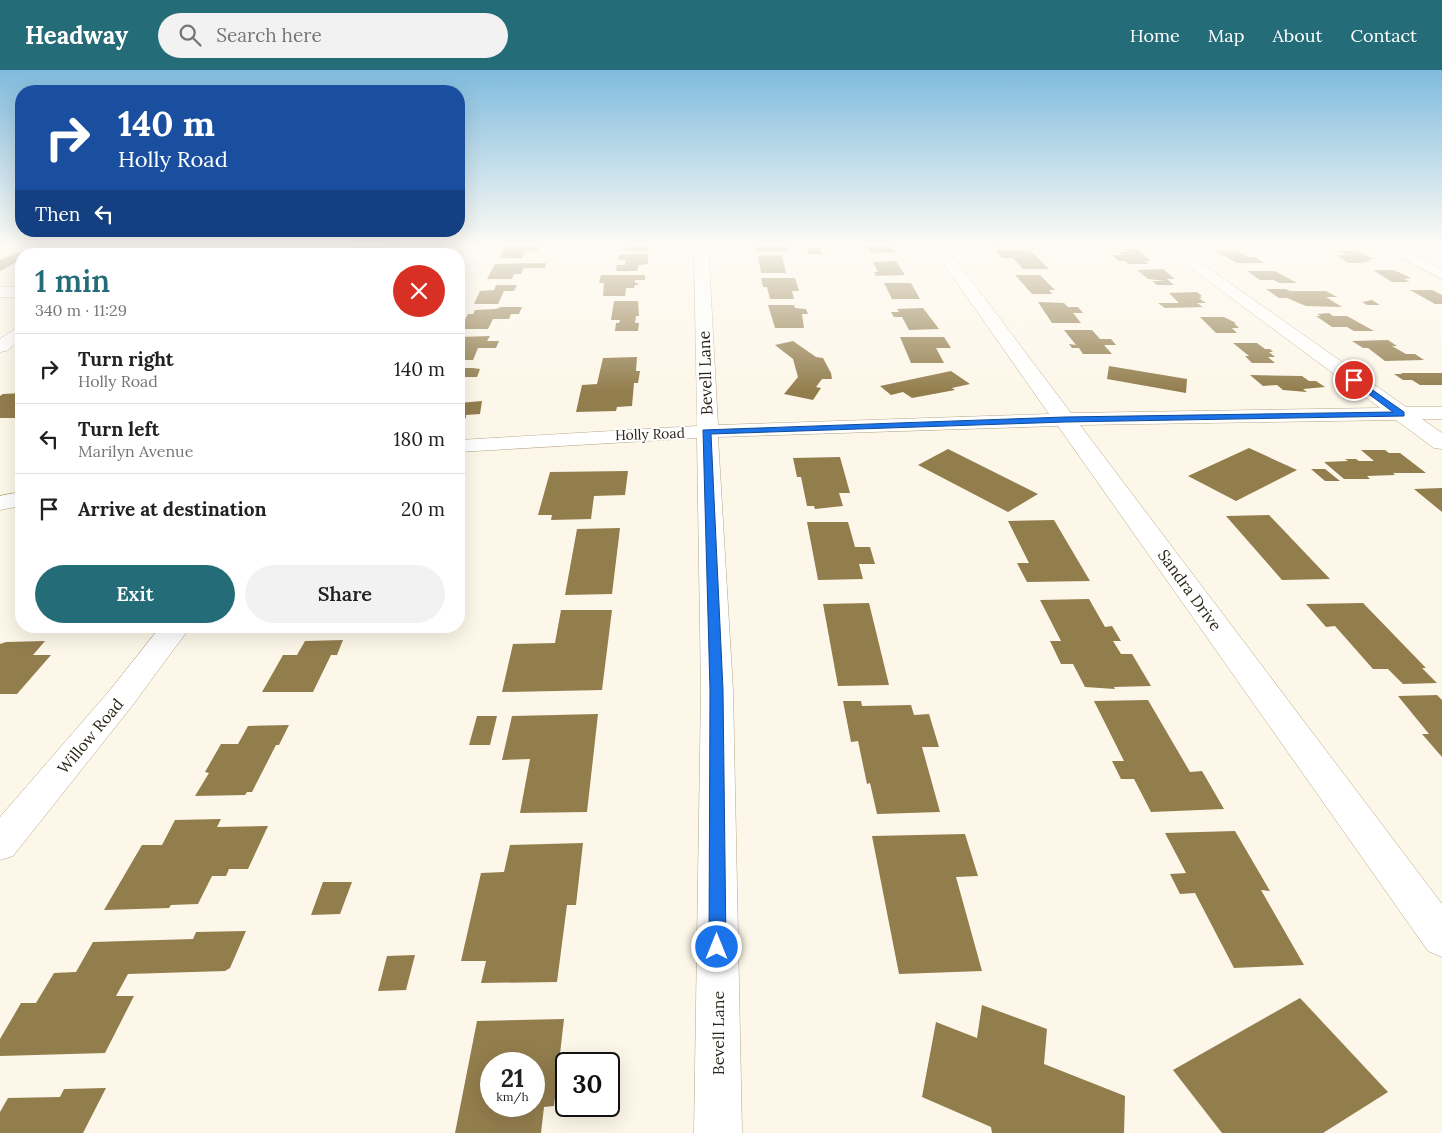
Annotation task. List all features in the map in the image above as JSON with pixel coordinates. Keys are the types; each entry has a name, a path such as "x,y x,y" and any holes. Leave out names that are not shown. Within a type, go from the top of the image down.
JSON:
{"street":[{"name":"Bevell Lane","path":"702,293 717,690 718,1133"},
{"name":"Sandra Drive","path":"972,293 1442,937"},
{"path":"1233,293 1442,443"},
{"path":"0,347 15,337"},
{"name":"Holly Road","path":"465,446 607,435 1065,420 1442,413"},
{"path":"0,503 15,500"},
{"name":"Willow Road","path":"0,844 121,698 172,633"}],"building":[{"path":"479,293 503,293 498,304 474,304"},
{"path":"603,293 625,293 625,296 603,296"},
{"path":"768,293 792,293 794,299 770,299"},
{"path":"889,293 916,293 920,299 892,299"},
{"path":"1031,293 1052,294 1032,294"},
{"path":"1169,293 1198,293 1202,296 1200,296 1202,298 1199,298 1206,303 1197,303 1203,307 1165,308 1158,303 1179,303"},
{"path":"1271,293 1329,293 1337,297 1326,297 1342,307 1306,306 1287,298 1279,298"},
{"path":"1415,293 1437,293 1442,295 1442,304 1435,304"},
{"path":"1372,300 1380,305 1367,305 1362,302"},
{"path":"614,301 638,301 639,316 636,316 635,323 639,323 638,331 615,331 616,323 619,323 620,320 611,320"},
{"path":"1038,302 1064,303 1068,307 1078,307 1083,313 1073,313 1081,323 1052,323"},
{"path":"768,305 794,305 795,308 806,309 808,314 802,314 804,328 775,328"},
{"path":"501,307 522,307 519,314 511,314 509,319 493,319 488,329 465,329 465,320 468,314 473,314 475,310"},
{"path":"923,308 939,329 909,330 902,317 894,317 891,312 899,312 897,309"},
{"path":"1329,313 1333,316 1347,316 1374,331 1354,331 1347,327 1332,327 1316,316 1321,316 1317,314"},
{"path":"1200,317 1224,317 1236,323 1234,323 1239,328 1232,328 1237,333 1216,333"},
{"path":"1064,330 1092,330 1100,339 1111,339 1116,345 1104,345 1112,354 1083,354 1079,348 1072,348 1069,344 1076,345"},
{"path":"490,336 487,341 499,341 496,348 478,348 473,360 465,360 465,337"},
{"path":"900,337 944,337 951,348 936,348 944,363 911,363"},
{"path":"1388,340 1397,346 1392,346 1406,354 1415,354 1424,360 1385,361 1368,348 1363,348 1352,341"},
{"path":"793,341 816,357 823,358 831,373 832,379 822,379 816,387 821,388 813,400 784,394 798,377 793,359 775,345"},
{"path":"1233,343 1257,343 1265,349 1270,349 1273,352 1269,352 1275,357 1268,357 1275,363 1252,363 1245,356 1249,356"},
{"path":"637,357 636,371 640,371 638,383 634,383 632,406 617,407 616,411 576,412 582,385 597,384 603,358"},
{"path":"1109,366 1187,379 1186,393 1107,379"},
{"path":"465,368 480,369 477,377 465,377"},
{"path":"951,371 970,384 952,388 955,390 912,398 903,392 891,395 880,386"},
{"path":"1442,373 1442,385 1420,385 1412,380 1403,380 1394,374"},
{"path":"1250,375 1302,376 1309,381 1316,381 1325,387 1303,389 1307,392 1283,390 1277,385 1263,386"},
{"path":"15,393 15,418 0,418 0,396"},
{"path":"482,401 480,414 466,415 465,418 465,402"},
{"path":"1249,448 1297,470 1236,501 1188,476"},
{"path":"948,449 1038,494 1008,512 918,465"},
{"path":"1361,450 1385,450 1389,453 1400,453 1426,473 1393,473 1395,475 1367,476 1370,479 1344,479 1324,462 1348,461 1345,459 1374,461"},
{"path":"840,457 850,493 839,493 843,506 815,509 814,506 807,506 801,477 797,477 793,458"},
{"path":"1311,469 1325,469 1340,481 1325,481"},
{"path":"628,471 625,495 594,496 591,519 551,520 552,515 538,515 550,472"},
{"path":"1442,488 1442,512 1414,489"},
{"path":"1269,515 1330,579 1282,580 1226,516"},
{"path":"1054,520 1090,581 1027,582 1017,563 1029,563 1008,521"},
{"path":"807,522 848,522 855,547 870,547 875,564 859,564 863,579 818,580"},
{"path":"620,528 612,594 565,595 577,529"},
{"path":"1089,599 1105,627 1112,626 1121,641 1113,641 1121,654 1132,654 1151,686 1114,687 1115,689 1085,687 1073,664 1061,664 1050,641 1061,641 1040,600"},
{"path":"869,603 889,685 838,686 823,604"},
{"path":"1363,603 1426,668 1422,668 1437,683 1403,684 1388,669 1373,669 1335,626 1326,627 1306,604"},
{"path":"561,610 612,610 602,690 502,692 513,644 555,643"},
{"path":"343,640 337,655 331,655 313,692 262,692 283,655 297,655 305,641"},
{"path":"45,641 33,655 51,655 17,694 0,694 0,644 6,642"},
{"path":"1437,695 1442,700 1442,757 1422,734 1429,734 1398,696"},
{"path":"1148,700 1190,772 1202,771 1224,809 1151,812 1134,779 1121,779 1112,761 1124,761 1094,701"},
{"path":"843,701 861,701 862,706 911,705 914,715 929,714 939,747 922,747 940,812 877,814 870,783 867,784 858,741 851,742"},
{"path":"598,714 587,812 520,813 530,759 502,760 512,716"},
{"path":"477,716 497,716 490,745 469,745"},
{"path":"289,725 279,745 276,745 252,792 247,792 245,795 195,796 209,773 205,772 221,744 238,744 248,726"},
{"path":"221,819 217,827 268,826 248,869 229,869 226,876 212,876 198,904 171,905 169,908 104,910 142,845 162,845 175,820"},
{"path":"1235,831 1270,891 1261,890 1304,965 1234,968 1195,893 1180,894 1170,874 1186,873 1165,833"},
{"path":"965,834 978,876 956,877 982,971 899,974 872,836"},
{"path":"583,843 576,905 567,905 557,982 481,983 486,961 461,961 481,873 504,872 510,845"},
{"path":"323,882 352,882 340,914 311,915"},
{"path":"246,931 230,968 225,971 128,974 116,996 134,996 105,1053 0,1056 0,1039 21,1003 36,1003 54,973 76,972 93,942 193,939 196,932"},
{"path":"415,955 406,990 378,991 387,956"},
{"path":"1300,998 1388,1092 1323,1133 1222,1133 1173,1070"},
{"path":"982,1005 1047,1029 1044,1064 1125,1096 1124,1133 992,1133 991,1127 922,1097 936,1022 977,1038"},
{"path":"564,1019 560,1052 555,1052 554,1106 545,1107 545,1052 480,1052 480,1117 543,1117 541,1133 455,1133 477,1021"},
{"path":"106,1088 83,1133 0,1133 0,1112 8,1098 60,1097 64,1089"}],"route":[{"path":"717,947 717,690 706,432 1065,420 1401,414 1354,380"}]}
